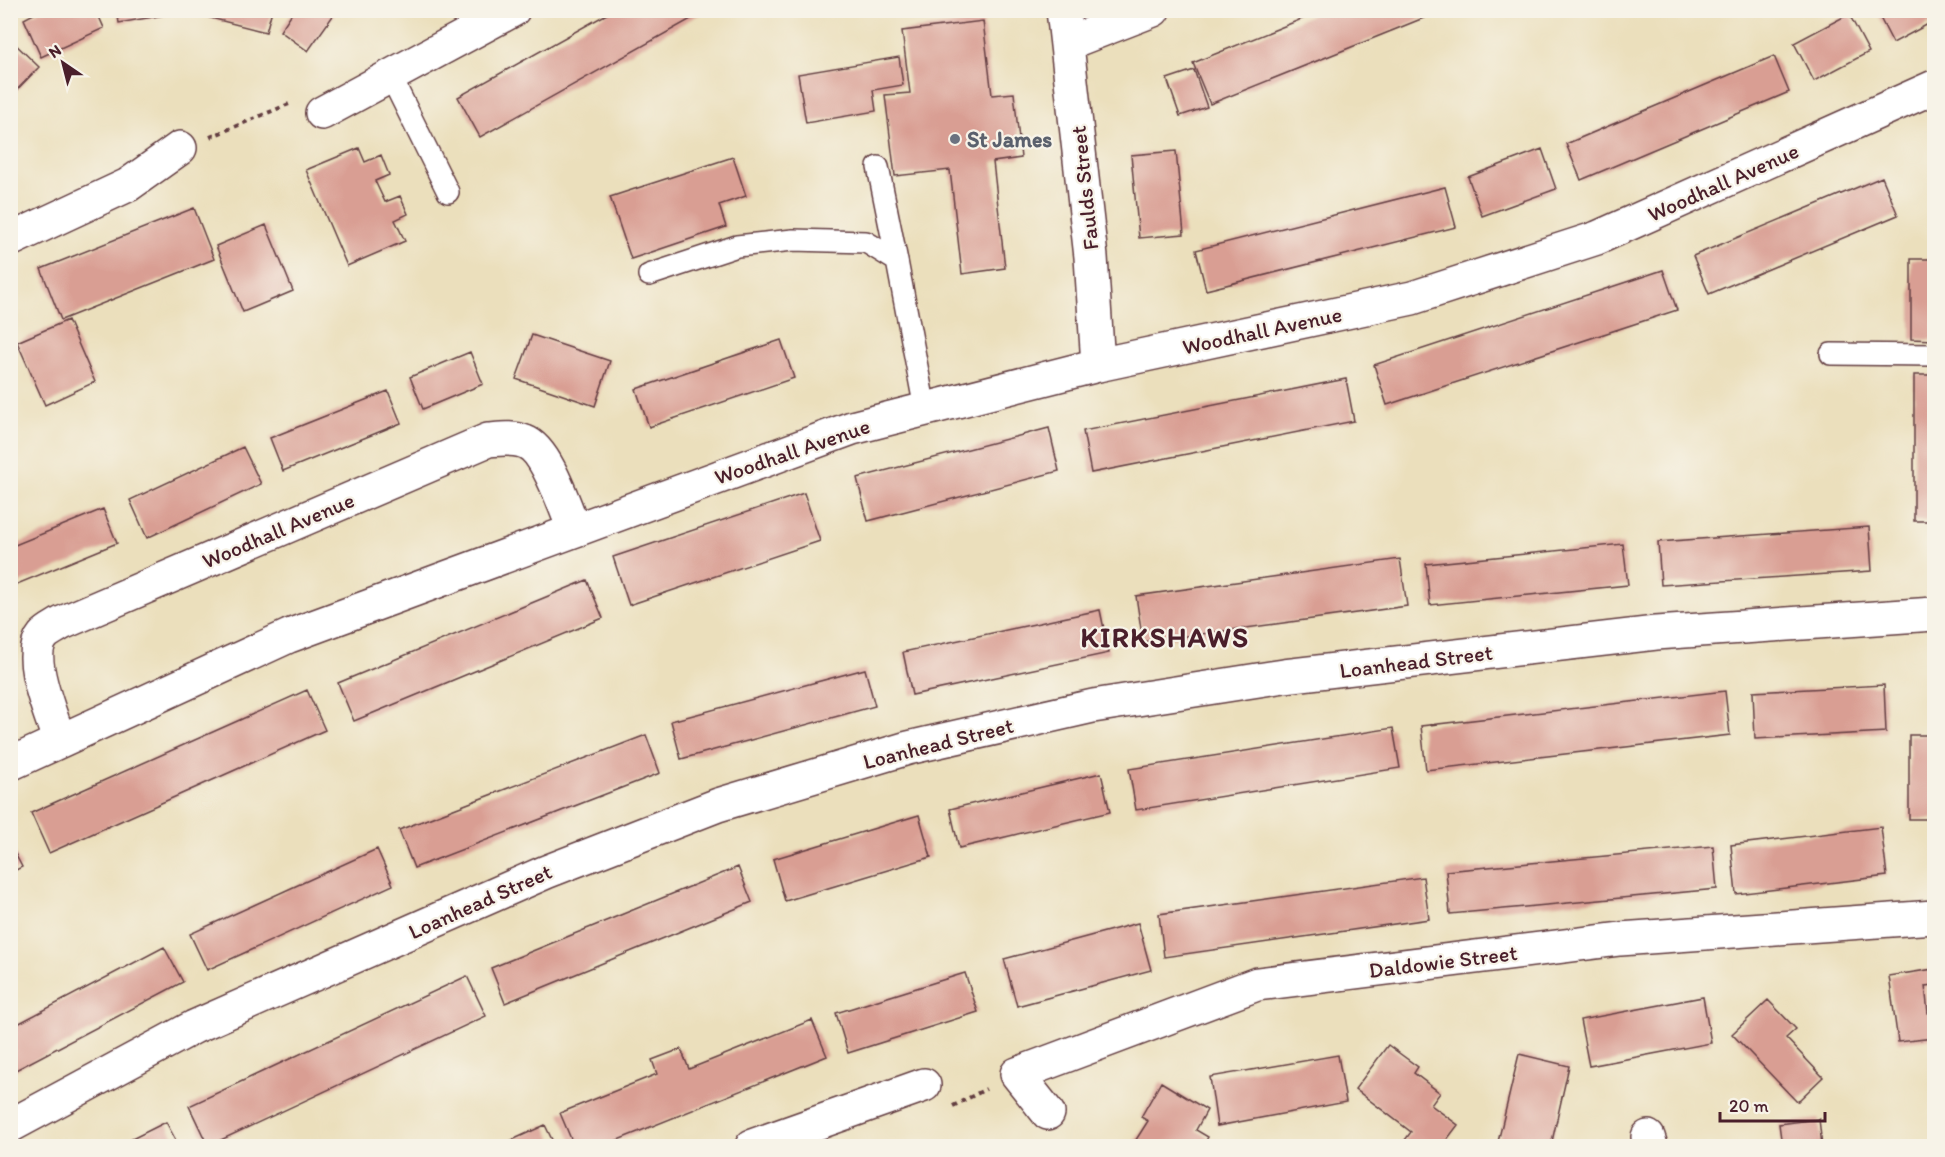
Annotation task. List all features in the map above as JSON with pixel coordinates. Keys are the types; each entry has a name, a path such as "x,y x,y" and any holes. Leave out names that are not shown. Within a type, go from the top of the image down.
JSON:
{"street":[{"path":"322,113 513,10"},
{"name":"Faulds Street","path":"1064,10 1091,257 1098,365"},
{"path":"1068,43 1153,10"},
{"name":"Woodhall Avenue","path":"10,764 289,636 852,428 1098,365 1412,298 1597,238 1935,87"},
{"path":"10,240 128,185 180,148"},
{"name":"Woodhall Avenue","path":"59,740 36,667 36,650 43,636 62,623 488,440 506,438 526,442 542,456 574,530"},
{"name":"Loanhead Street","path":"10,1126 194,1027 546,872 718,805 908,748 1093,706 1284,676 1656,633 1935,614"},
{"name":"Daldowie Street","path":"1017,1074 1257,984 1620,939 1935,916"},
{"path":"1017,1074 1048,1113"},
{"path":"752,1146 924,1085"}],"lane":[{"path":"391,77 448,192"},
{"path":"878,167 925,409"},
{"path":"649,275 737,246 793,240 866,242 897,261"},
{"path":"1831,354 1935,355"}],"path":[{"path":"180,148 225,132 306,96 322,113"},
{"path":"924,1085 933,1116 1017,1074"}],"building":[{"path":"41,10 96,10 104,28 41,57 24,19"},
{"path":"117,10 181,10 181,12 119,23"},
{"path":"192,10 272,10 266,32 191,13"},
{"path":"294,10 335,13 308,51 280,31"},
{"path":"614,10 707,10 480,137 458,97"},
{"path":"1324,10 1441,11 1210,104 1193,63"},
{"path":"1876,10 1934,10 1934,21 1893,43"},
{"path":"1849,14 1869,52 1814,81 1794,43"},
{"name":"St James","path":"983,21 992,95 1014,93 1021,158 993,162 1005,268 962,274 950,170 895,176 885,95 910,93 902,31"},
{"path":"10,39 39,67 10,97"},
{"path":"1774,56 1789,92 1581,180 1566,144"},
{"path":"899,57 903,85 873,90 876,111 806,123 798,74"},
{"path":"1194,70 1207,107 1180,116 1167,79"},
{"path":"359,148 365,162 381,155 389,175 375,181 385,202 400,196 408,214 395,220 405,241 347,266 306,170"},
{"path":"1542,149 1556,189 1482,216 1468,177"},
{"path":"1176,151 1184,234 1139,238 1131,155"},
{"path":"733,157 746,196 719,205 726,227 631,259 610,197"},
{"path":"1882,177 1898,215 1709,294 1693,256"},
{"path":"1445,187 1456,227 1206,290 1196,250"},
{"path":"194,208 214,259 61,320 41,269"},
{"path":"266,225 293,291 243,312 216,246"},
{"path":"1911,259 1934,259 1934,340 1911,339"},
{"path":"1663,270 1677,310 1387,405 1374,365"},
{"path":"68,320 95,382 45,405 17,342"},
{"path":"532,335 610,361 595,406 516,379"},
{"path":"781,340 794,378 649,427 636,389"},
{"path":"470,352 483,384 423,409 410,377"},
{"path":"1914,375 1934,375 1934,521 1914,521"},
{"path":"1346,379 1354,421 1091,473 1083,431"},
{"path":"388,391 401,423 283,471 270,438"},
{"path":"1049,428 1059,471 868,521 857,478"},
{"path":"243,447 261,484 147,538 130,500"},
{"path":"804,493 820,541 629,605 613,557"},
{"path":"103,509 117,543 10,587 10,547"},
{"path":"1869,527 1872,571 1661,585 1658,542"},
{"path":"1623,544 1628,585 1430,605 1426,564"},
{"path":"1400,559 1407,606 1143,642 1136,596"},
{"path":"587,580 603,618 354,721 338,683"},
{"path":"1100,610 1109,653 912,695 903,652"},
{"path":"865,669 875,706 681,759 671,721"},
{"path":"1884,685 1886,732 1755,739 1753,692"},
{"path":"307,690 325,730 49,853 31,813"},
{"path":"1725,691 1730,735 1426,770 1421,726"},
{"path":"1393,728 1400,768 1136,810 1129,769"},
{"path":"646,735 660,773 414,868 399,830"},
{"path":"1909,735 1934,735 1934,819 1909,819"},
{"path":"1101,773 1110,812 959,848 950,809"},
{"path":"919,815 931,857 785,901 773,859"},
{"path":"1881,827 1887,876 1736,894 1731,845"},
{"path":"10,844 22,867 10,873"},
{"path":"1713,846 1717,889 1450,914 1446,871"},
{"path":"377,849 393,885 207,970 190,934"},
{"path":"738,867 752,902 505,1003 491,968"},
{"path":"1423,877 1429,919 1164,957 1159,914"},
{"path":"1138,923 1151,970 1017,1006 1004,959"},
{"path":"164,947 183,982 10,1073 10,1028"},
{"path":"1934,969 1934,985 1925,986 1928,1013 1934,1012 1934,1038 1898,1042 1889,976"},
{"path":"965,973 978,1012 848,1053 836,1013"},
{"path":"467,976 486,1016 208,1146 189,1106"},
{"path":"1703,997 1711,1043 1589,1066 1580,1020"},
{"path":"1768,1000 1796,1029 1786,1038 1823,1077 1797,1102 1732,1034"},
{"path":"812,1020 827,1056 603,1146 574,1146 560,1113 657,1074 652,1060 681,1049 689,1069"},
{"path":"1388,1045 1418,1067 1414,1073 1440,1093 1431,1105 1458,1125 1442,1146 1405,1146 1402,1144 1411,1132 1355,1089"},
{"path":"1519,1054 1569,1066 1551,1146 1497,1146"},
{"path":"1338,1055 1346,1102 1217,1126 1210,1077"},
{"path":"1161,1082 1207,1110 1196,1130 1208,1137 1203,1146 1199,1143 1197,1146 1132,1146 1148,1121 1141,1117"},
{"path":"1819,1119 1822,1146 1782,1146 1779,1124"},
{"path":"166,1122 179,1146 118,1146"},
{"path":"545,1125 555,1146 499,1146"}],"place":[{"name":"St James","path":"955,139"}],"district":[{"name":"KIRKSHAWS","path":"1165,637"}]}
